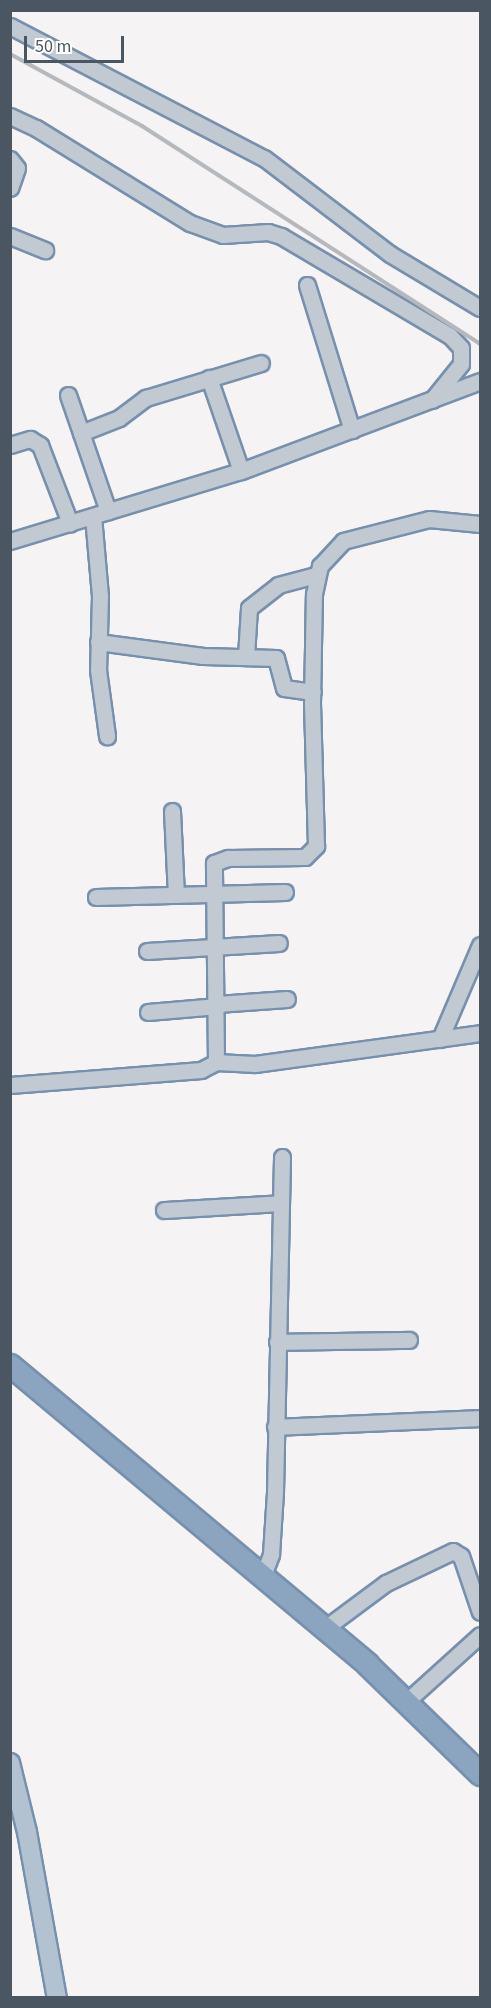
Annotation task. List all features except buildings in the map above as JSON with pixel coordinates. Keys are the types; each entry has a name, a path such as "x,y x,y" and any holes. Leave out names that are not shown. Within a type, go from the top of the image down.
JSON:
{"highway":[{"path":"10,1365 407,1701 480,1773"}],"main road":[{"path":"10,1763 27,1832 57,1998"}],"street":[{"path":"10,26 264,158 390,254 480,308"},
{"path":"10,116 36,128 190,223 223,235 268,232 281,236 450,336 461,348 461,364 432,400"},
{"path":"10,159 16,168 10,188"},
{"path":"10,236 45,250"},
{"path":"307,285 352,430"},
{"path":"81,433 119,418 146,398 261,363"},
{"path":"209,378 241,471"},
{"path":"10,541 241,471 480,381"},
{"path":"68,395 81,433 100,514 98,642 107,736"},
{"path":"10,445 30,439 40,445 69,523"},
{"path":"216,1062 218,1005 214,863 219,858 298,858 313,852 316,575 332,549 343,541 429,519 480,524"},
{"path":"246,656 249,608 278,585 316,575"},
{"path":"98,642 203,656 278,659 284,688 313,692"},
{"path":"172,811 176,895"},
{"path":"96,897 285,892"},
{"path":"147,951 279,943"},
{"path":"440,1039 480,945"},
{"path":"148,1012 287,999"},
{"path":"10,1085 201,1070 216,1062 255,1064 480,1033"},
{"path":"262,1578 271,1554 282,1157"},
{"path":"164,1210 281,1203"},
{"path":"277,1342 410,1340"},
{"path":"275,1427 480,1418"},
{"path":"324,1629 386,1583 453,1551 461,1556 480,1612"},
{"path":"407,1701 480,1635"}],"railway":[{"path":"10,54 142,126 480,344"}]}
